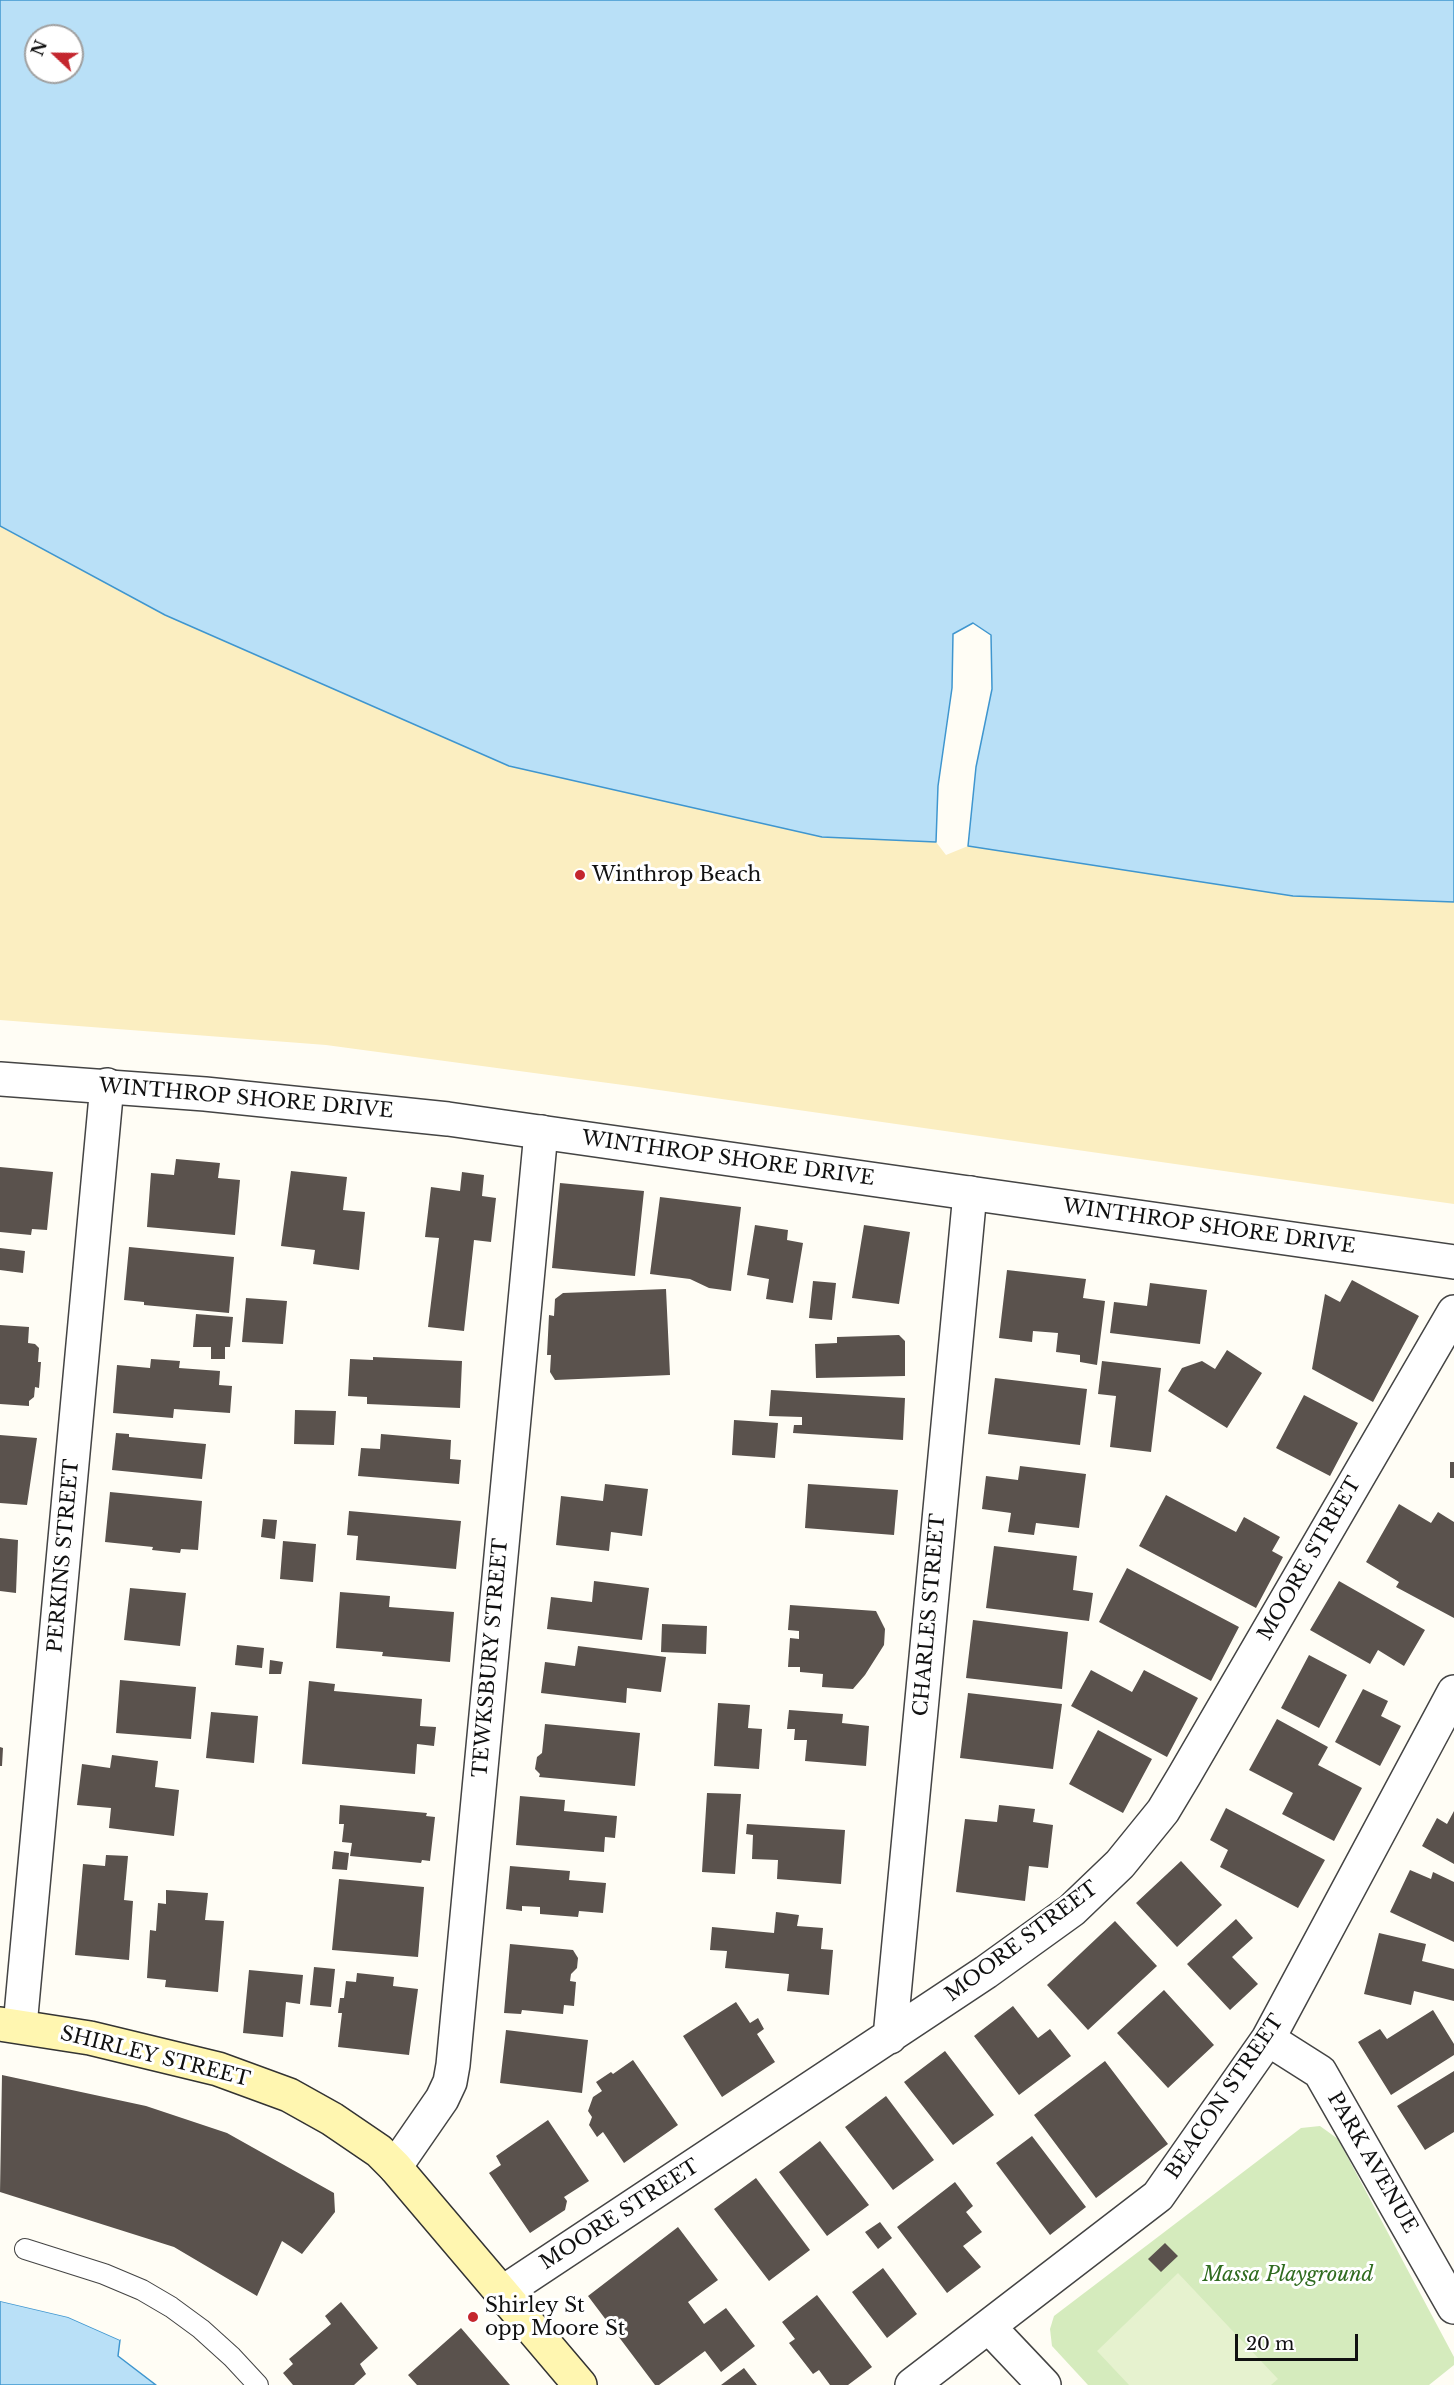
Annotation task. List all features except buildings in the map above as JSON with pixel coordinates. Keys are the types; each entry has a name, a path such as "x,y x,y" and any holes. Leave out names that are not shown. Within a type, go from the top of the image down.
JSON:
{"main road":[{"name":"SHIRLEY STREET","path":"10,2025 124,2046 218,2069 289,2095 332,2119 379,2151 395,2167 580,2385"}],"street":[{"name":"WINTHROP SHORE DRIVE","path":"0,1079 108,1085 373,1110 1454,1262"},
{"name":"PERKINS STREET","path":"10,2025 108,1085"},
{"name":"TEWKSBURY STREET","path":"395,2167 442,2099 450,2082 453,2065 541,1132"},
{"name":"CHARLES STREET","path":"890,2037 970,1193"},
{"name":"MOORE STREET","path":"502,2293 986,1972 1072,1910 1120,1864 1163,1811 1454,1312"},
{"name":"BEACON STREET","path":"912,2385 1158,2196 1268,2039 1454,1692"},
{"name":"PARK AVENUE","path":"1268,2039 1320,2072 1454,2307"},
{"path":"989,2327 1044,2385"}],"lane":[{"path":"25,2249 104,2274 142,2290 171,2307 201,2329 258,2385"}],"green space":[{"name":"Massa Playground","path":"1320,2126 1338,2139 1454,2357 1454,2365 1429,2385 1088,2385 1052,2346 1050,2329 1054,2316 1301,2128"},
{"path":"1178,2273 1278,2379 1271,2385 1129,2385 1097,2351"}],"sand":[{"name":"Winthrop Beach","path":"0,526 165,615 509,766 822,837 936,842 946,855 968,846 1293,896 1454,902 1454,1204 638,1087 326,1045 0,1020"}],"water":[{"path":"0,0 1454,0 1454,902 1293,896 968,846 976,767 992,689 991,635 973,623 953,634 952,688 938,786 936,842 822,837 509,766 165,615 0,526"},
{"path":"0,2301 68,2317 120,2340 118,2356 156,2385 0,2385"}],"pier":[{"path":"0,2298 69,2314 120,2337 120,2340 68,2317 0,2301"}],"place":[{"name":"Winthrop Beach","path":"580,875"},
{"name":"Shirley St opp Moore St","path":"473,2317"}]}
